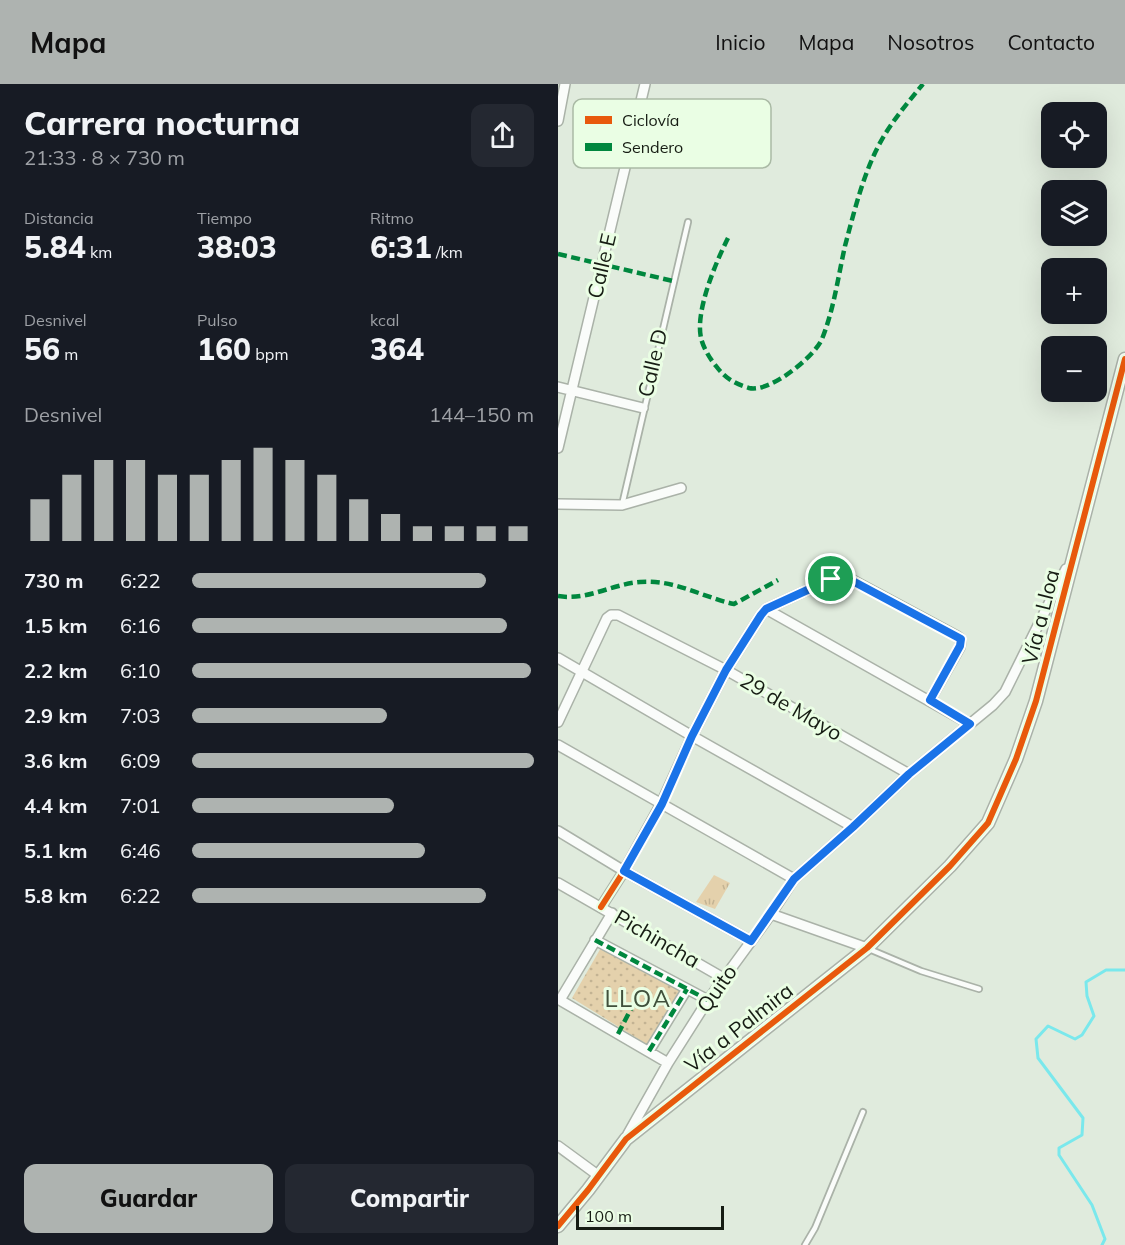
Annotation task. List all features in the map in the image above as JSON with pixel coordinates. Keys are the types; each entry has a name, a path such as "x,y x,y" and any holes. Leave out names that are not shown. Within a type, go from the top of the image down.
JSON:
{"street":[{"path":"558,121 565,84"},
{"name":"Calle E","path":"641,99 645,84"},
{"name":"Calle E","path":"558,448 625,168"},
{"name":"Vía a Lloa","path":"950,866 988,823 1016,759 1036,701 1125,359"},
{"path":"558,387 643,408"},
{"path":"558,504 622,505 681,488"},
{"name":"Quito","path":"626,1139 668,1063 708,1000 794,879 909,774 993,705 1005,692 1074,554"},
{"path":"601,907 662,804 692,736 726,670 766,609 838,576 847,578 957,636 961,639 960,646 930,700"},
{"path":"766,609 970,724"},
{"name":"29 de Mayo","path":"583,672 607,618 611,615 618,615 726,670 909,774"},
{"path":"558,657 853,827"},
{"path":"558,722 583,672"},
{"path":"558,744 794,879"},
{"path":"558,831 624,871 751,941"},
{"name":"Vía a Palmira","path":"558,1226 626,1139 867,948 950,866"},
{"name":"Pichincha","path":"558,883 725,979"},
{"path":"612,913 559,999 668,1063"},
{"path":"771,914 867,948"},
{"path":"595,940 708,1000"},
{"path":"649,1051 687,989"},
{"path":"558,1146 599,1176"}],"lane":[{"name":"Calle D","path":"622,505 688,222"},
{"path":"867,948 921,971 979,989"},
{"path":"805,1245 815,1228 863,1112"}],"green space":[{"path":"714,875 730,883 715,909 696,902"},
{"path":"602,946 685,989 648,1045 572,998"}],"waterway":[{"path":"1102,1245 1105,1239 1092,1205 1059,1155 1059,1148 1082,1135 1083,1118 1038,1058 1036,1039 1048,1026 1075,1039 1082,1035 1094,1016 1087,996 1086,982 1106,970 1125,970"}],"marked path":[{"path":"728,238 704,301 701,314 701,338 709,356 723,374 739,385 758,388 779,379 801,364 822,339 833,305 851,223 869,166 890,126 923,84"},
{"path":"558,254 673,281"},
{"path":"558,596 579,596 630,583 652,582 665,583 734,604 778,580"},
{"path":"595,940 708,1000"},
{"path":"649,1051 687,989"},
{"path":"618,1034 634,1003"}],"cycle path":[{"path":"558,1226 626,1139 867,948 950,866 988,823 1016,759 1036,701 1125,359"},
{"path":"601,907 661,804 726,670 766,609 838,576 847,577 957,636 961,639 960,647 930,700"}],"district":[{"name":"LLOA","path":"638,999"}],"route":[{"path":"838,576 847,578 961,639 960,646 930,700 970,724 909,774 804,869 794,879 751,941 624,871 662,804 692,736 726,670 761,615 766,609 831,579 838,576"}]}
